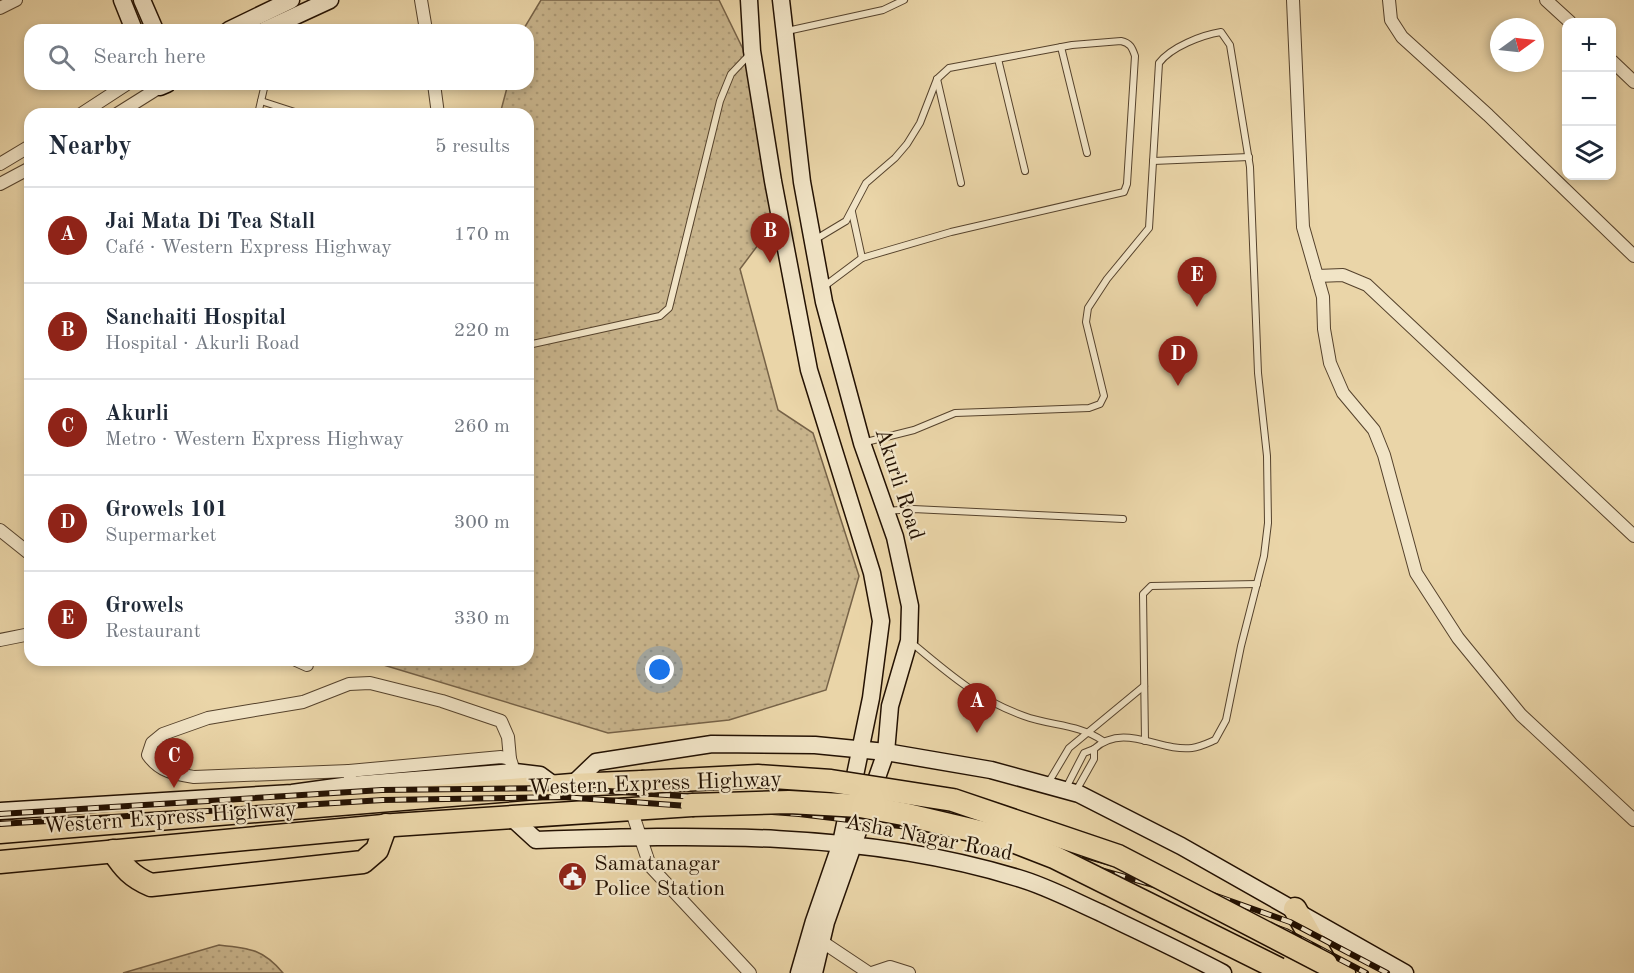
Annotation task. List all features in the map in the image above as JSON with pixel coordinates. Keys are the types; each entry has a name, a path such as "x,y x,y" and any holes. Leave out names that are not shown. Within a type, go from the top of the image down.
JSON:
{"highway":[{"name":"Western Express Highway","path":"0,832 515,774 563,786 758,776 831,781 953,800 1118,856 1335,969"},
{"name":"Western Express Highway","path":"0,862 386,825 692,805 789,802 860,806 903,813 1005,838 1054,857 1287,973"},
{"path":"113,851 124,869 135,878 151,885 363,862 377,850 386,825"},
{"path":"270,837 272,872"},
{"path":"1295,909 1335,969"}],"street":[{"path":"0,8 16,0"},
{"path":"122,0 132,24"},
{"path":"142,0 152,24"},
{"path":"241,24 291,0"},
{"path":"280,24 330,0"},
{"path":"421,0 425,24"},
{"name":"Akurli Road","path":"749,0 752,51 772,180 809,370 872,573 881,621 871,698 858,749 848,844 814,973"},
{"name":"Akurli Road","path":"781,0 802,182 821,289 861,443 886,511 910,606 909,641 890,706 886,752 813,921 799,973"},
{"path":"1293,0 1303,227 1323,297 1324,329 1330,363 1343,393 1374,430 1384,455 1416,573 1458,638 1521,715 1634,820"},
{"path":"1389,0 1391,20 1402,37 1488,115 1634,256"},
{"path":"1546,0 1566,18"},
{"path":"1616,66 1634,82"},
{"path":"90,108 118,90"},
{"path":"126,108 154,90"},
{"path":"435,90 437,108"},
{"path":"3,163 24,150"},
{"path":"0,184 24,171"},
{"path":"1317,276 1343,275 1367,285 1634,536"},
{"path":"0,530 24,549"},
{"path":"0,640 24,635"},
{"path":"370,683 442,701 501,721 508,737 515,774 350,778 194,777 169,773 154,764 148,755 152,743 163,734 208,718 303,702 350,684 370,683"},
{"path":"563,786 596,762 712,744 815,745 858,749 991,770 1070,792 1181,846 1405,973"},
{"path":"0,811 292,793 350,778"},
{"path":"631,809 650,866 750,973"},
{"name":"Asha Nagar Road","path":"512,818 536,840 641,837 758,838 848,844 958,862 1020,878 1103,914 1223,973"},
{"path":"821,941 870,973 890,967 909,973"}],"lane":[{"path":"784,32 883,10 904,0"},
{"path":"861,443 914,430 956,413 1089,408 1100,404 1104,396 1086,322 1088,308 1107,279 1149,228 1159,63 1165,55 1210,34 1221,32 1230,45 1249,157 1258,373 1267,456 1268,523 1264,556 1226,720 1215,740 1192,748 1128,737 1103,741 1094,749 1084,753 1070,792"},
{"path":"813,241 846,221 866,183 895,158 920,123 937,79 949,68 1061,47 1121,41 1128,42 1133,48 1135,56 1127,184 1124,192 951,232 862,258 821,289"},
{"path":"1061,47 1087,153"},
{"path":"534,344 660,316 669,308 720,101 731,74 752,51"},
{"path":"998,58 1026,171"},
{"path":"937,79 961,183"},
{"path":"259,108 264,90"},
{"path":"261,100 284,108"},
{"path":"1154,162 1249,157"},
{"path":"852,212 862,258"},
{"path":"886,511 913,509 1123,519"},
{"path":"1145,741 1143,594 1146,589 1151,586 1257,584"},
{"path":"909,641 969,690 1025,716 1088,730 1103,741"},
{"path":"1047,785 1069,748 1144,686"},
{"path":"1070,792 1094,759 1094,749"}],"shaded area":[{"path":"541,0 719,0 743,49 776,221 740,269 778,410 813,433 859,576 826,690 729,720 608,733 387,666 534,666 534,108 502,108 506,90 534,90 534,24 527,24"},
{"path":"219,945 239,947 262,954 283,973 123,973"}],"railway":[{"path":"0,814 382,790 563,788 800,804 927,819 1039,843 1171,880 1290,922 1387,973"},
{"path":"0,824 383,800 563,797 799,814 925,829 1036,852 1168,889 1286,931 1366,973"}],"place":[{"name":"Sanchaiti Hospital","path":"770,263"},
{"name":"Growels","path":"1197,307"},
{"name":"Growels 101","path":"1178,386"},
{"name":"Jai Mata Di Tea Stall","path":"977,733"},
{"name":"Akurli","path":"174,788"},
{"name":"Samatanagar Police Station","path":"573,877"}]}
